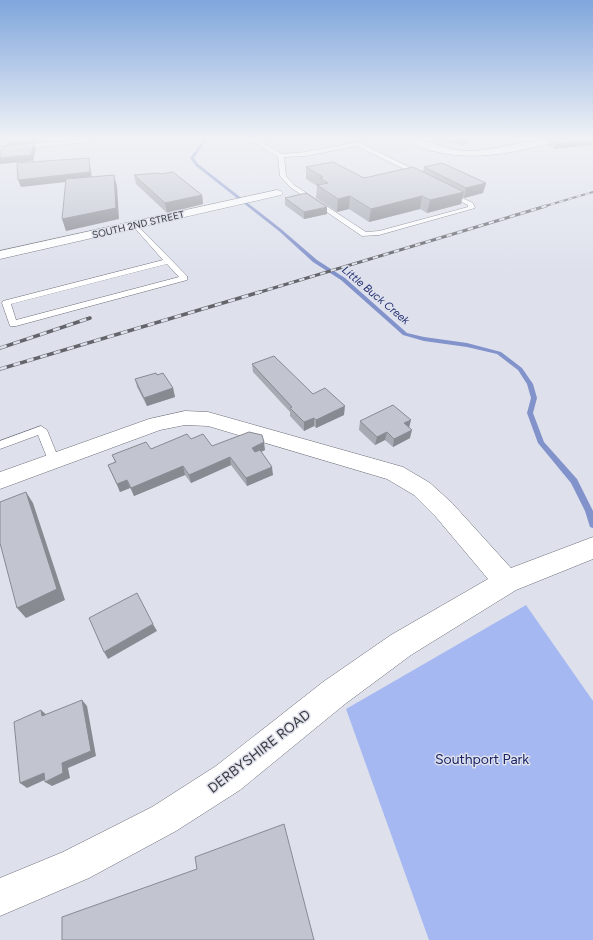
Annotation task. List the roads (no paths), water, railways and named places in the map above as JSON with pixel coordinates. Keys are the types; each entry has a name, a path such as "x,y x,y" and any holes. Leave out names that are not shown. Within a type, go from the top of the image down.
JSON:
{"street":[{"name":"SOUTH 2ND STREET","path":"0,255 277,194"},
{"path":"0,481 156,424 175,419 208,419 390,472 422,489 433,499 506,582"},
{"name":"DERBYSHIRE ROAD","path":"0,897 76,865 164,819 228,778 334,693 401,644 506,582 593,548"}],"lane":[{"path":"289,183 365,234 378,233 472,208 471,204 443,190"},
{"path":"135,225 169,261 184,278 13,324 6,304 169,261"},
{"path":"0,445 41,430 54,462"}],"waterway":[{"name":"Little Buck Creek","path":"220,183 280,230 315,261 343,279 405,334 424,339 467,345 499,353 520,369 530,384 534,398 530,413 541,443 574,481 589,511 593,525"}],"railway":[{"path":"542,207 593,192"},
{"path":"257,293 546,206"},
{"path":"0,369 260,292"},
{"path":"0,348 90,318"}],"park label":[{"name":"Southport Park","path":"482,759"}]}
